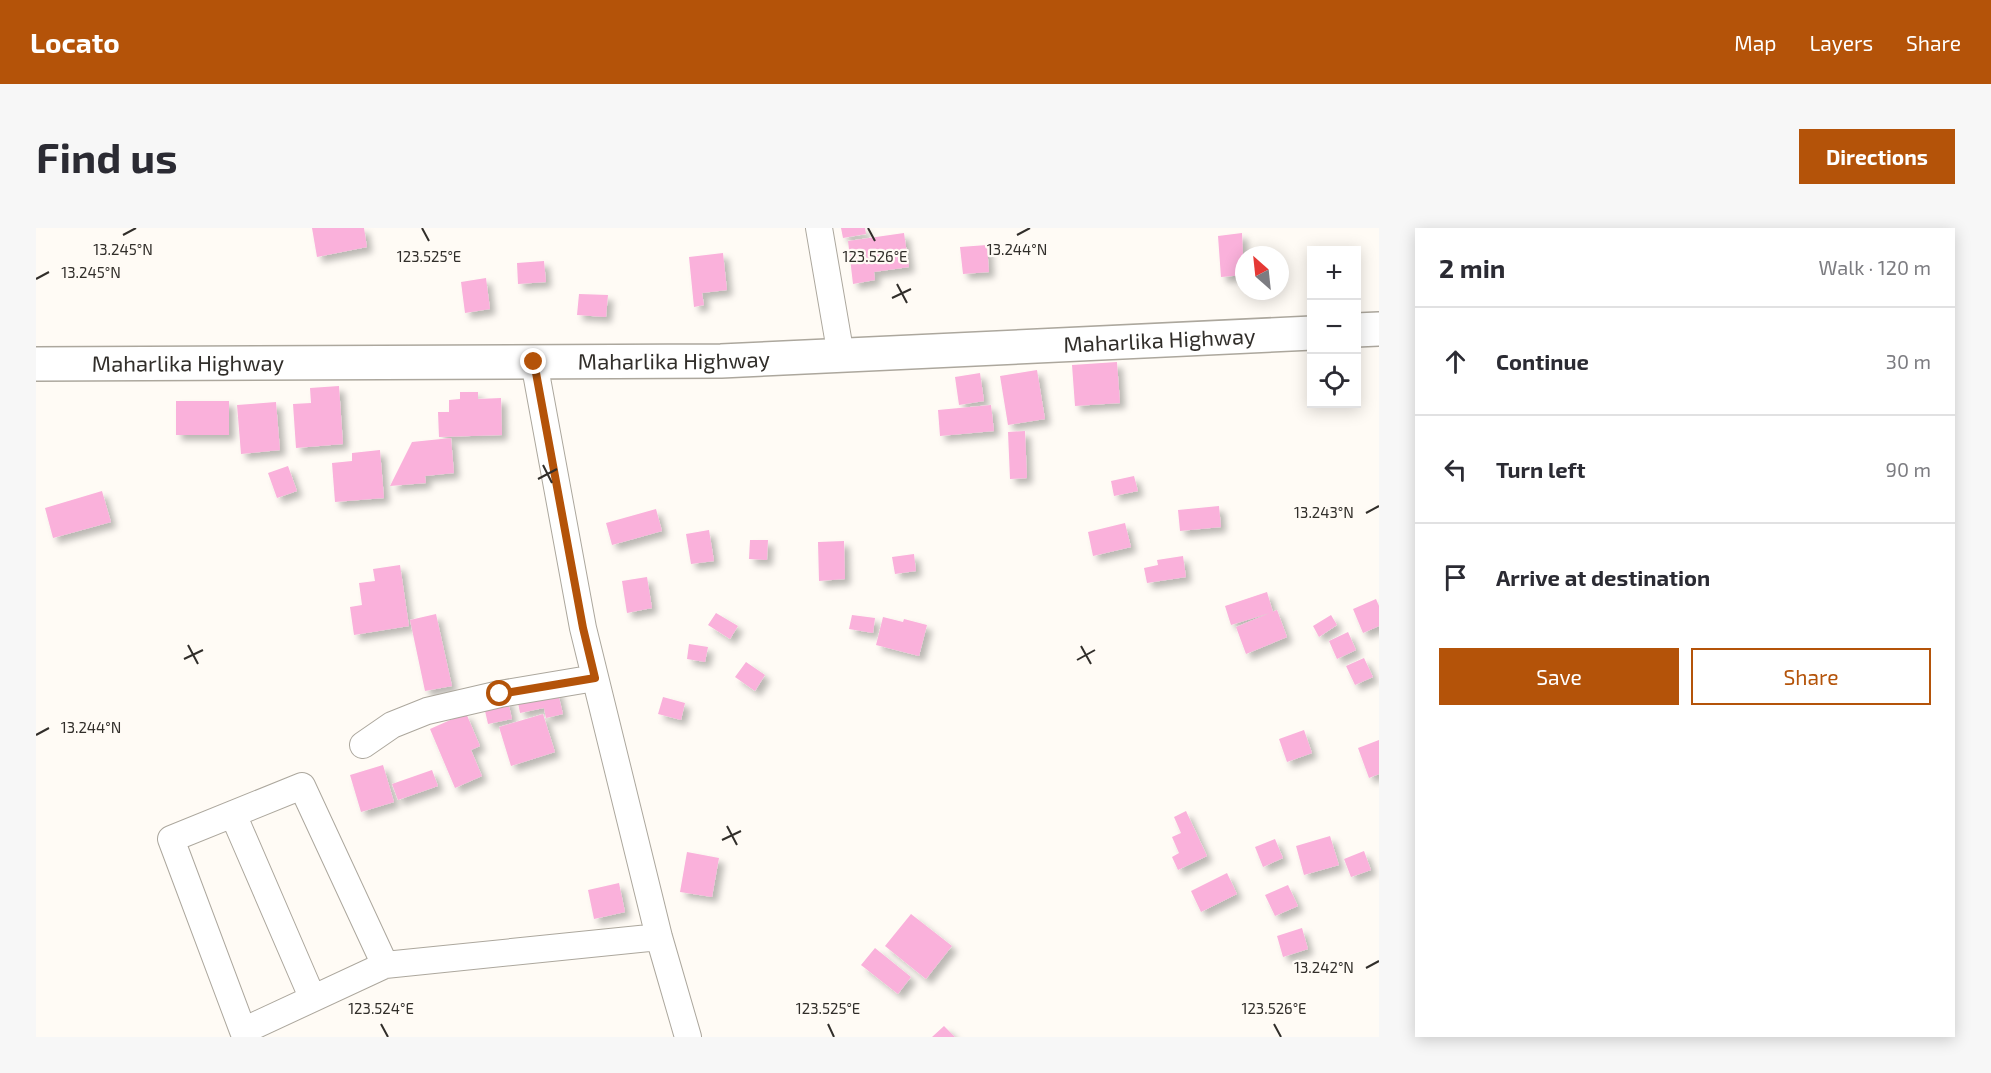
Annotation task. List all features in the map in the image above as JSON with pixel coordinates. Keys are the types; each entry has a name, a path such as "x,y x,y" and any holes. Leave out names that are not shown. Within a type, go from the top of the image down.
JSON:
{"highway":[{"path":"1361,330 1379,329"},
{"name":"Maharlika Highway","path":"36,364 721,361 1307,333"}],"street":[{"path":"819,228 842,356"},
{"path":"534,362 583,628 659,937 688,1037"},
{"path":"363,745 392,725 427,711 500,694 595,678"},
{"path":"385,965 302,786 171,839 243,1031 385,965 659,937"},
{"path":"232,814 312,997"}],"building":[{"path":"312,228 364,228 367,247 317,257"},
{"path":"841,228 865,228 866,234 843,238"},
{"path":"904,233 909,267 874,272 875,280 853,284 848,241"},
{"path":"1242,233 1243,246 1235,246 1235,276 1221,277 1218,236"},
{"path":"987,245 989,272 963,274 960,247"},
{"path":"723,253 727,290 702,293 704,305 694,307 689,257"},
{"path":"544,261 546,282 518,284 517,263"},
{"path":"486,278 490,309 465,313 461,282"},
{"path":"579,294 608,295 606,317 577,315"},
{"path":"1117,362 1120,403 1075,406 1072,365"},
{"path":"1037,370 1045,419 1008,425 1000,376"},
{"path":"980,373 984,401 959,405 955,377"},
{"path":"339,386 343,444 296,448 293,404 311,403 310,388"},
{"path":"460,392 478,392 478,399 501,398 502,435 439,437 438,412 449,412 449,400 460,399"},
{"path":"176,401 229,401 229,435 176,435"},
{"path":"276,402 280,450 241,454 237,405"},
{"path":"991,405 994,431 940,436 938,410"},
{"path":"1025,431 1027,478 1010,479 1008,432"},
{"path":"451,438 454,473 425,476 426,483 390,486 412,442"},
{"path":"380,450 384,498 335,502 332,463 352,461 352,453"},
{"path":"288,466 297,491 277,498 268,473"},
{"path":"1134,476 1138,491 1114,496 1111,481"},
{"path":"102,491 111,522 53,538 45,508"},
{"path":"1219,506 1221,527 1180,531 1178,510"},
{"path":"656,509 662,531 612,545 606,523"},
{"path":"1125,523 1131,547 1093,556 1088,532"},
{"path":"709,530 714,561 691,564 686,534"},
{"path":"750,540 768,540 767,560 749,559"},
{"path":"844,541 845,579 819,581 818,542"},
{"path":"914,554 916,571 895,574 892,557"},
{"path":"1183,556 1186,577 1147,583 1144,568 1158,565 1157,560"},
{"path":"400,565 409,626 354,635 350,607 362,605 359,583 375,581 373,569"},
{"path":"647,577 652,608 627,613 622,581"},
{"path":"1267,592 1273,612 1231,625 1225,606"},
{"path":"1376,599 1379,606 1379,626 1363,633 1353,609"},
{"path":"1277,610 1287,637 1246,654 1236,627"},
{"path":"716,613 738,626 730,639 708,625"},
{"path":"436,614 452,686 425,691 410,620"},
{"path":"852,615 875,618 873,633 849,629"},
{"path":"1331,615 1337,625 1319,637 1313,626"},
{"path":"883,617 927,625 919,656 876,645"},
{"path":"1348,632 1356,650 1337,659 1329,641"},
{"path":"689,644 708,647 705,662 687,659"},
{"path":"1364,658 1373,677 1355,685 1346,666"},
{"path":"746,662 765,675 755,691 735,677"},
{"path":"557,689 563,714 546,718 544,708 520,713 517,698"},
{"path":"507,697 512,719 488,724 483,702"},
{"path":"663,697 685,703 681,720 658,714"},
{"path":"466,713 480,746 471,750 482,776 455,788 430,729"},
{"path":"543,714 555,752 511,766 499,727"},
{"path":"1304,730 1312,753 1287,762 1279,739"},
{"path":"1379,740 1379,774 1369,778 1358,748"},
{"path":"383,765 394,802 361,812 350,775"},
{"path":"432,770 438,786 398,800 392,784"},
{"path":"1186,811 1207,856 1178,870 1172,857 1179,853 1172,837 1181,833 1174,817"},
{"path":"1330,836 1339,865 1304,875 1296,846"},
{"path":"1275,839 1283,858 1263,867 1255,847"},
{"path":"1364,851 1371,870 1351,877 1344,859"},
{"path":"687,852 719,858 712,897 680,892"},
{"path":"1227,873 1237,894 1201,912 1191,891"},
{"path":"619,883 625,912 594,919 588,890"},
{"path":"1288,885 1298,906 1275,916 1265,895"},
{"path":"911,914 952,946 926,979 885,946"},
{"path":"1302,928 1308,949 1283,957 1277,936"},
{"path":"875,948 911,977 898,994 861,965"},
{"path":"944,1026 955,1037 932,1037"}],"route":[{"path":"500,694 595,678 583,628 534,362"}]}
